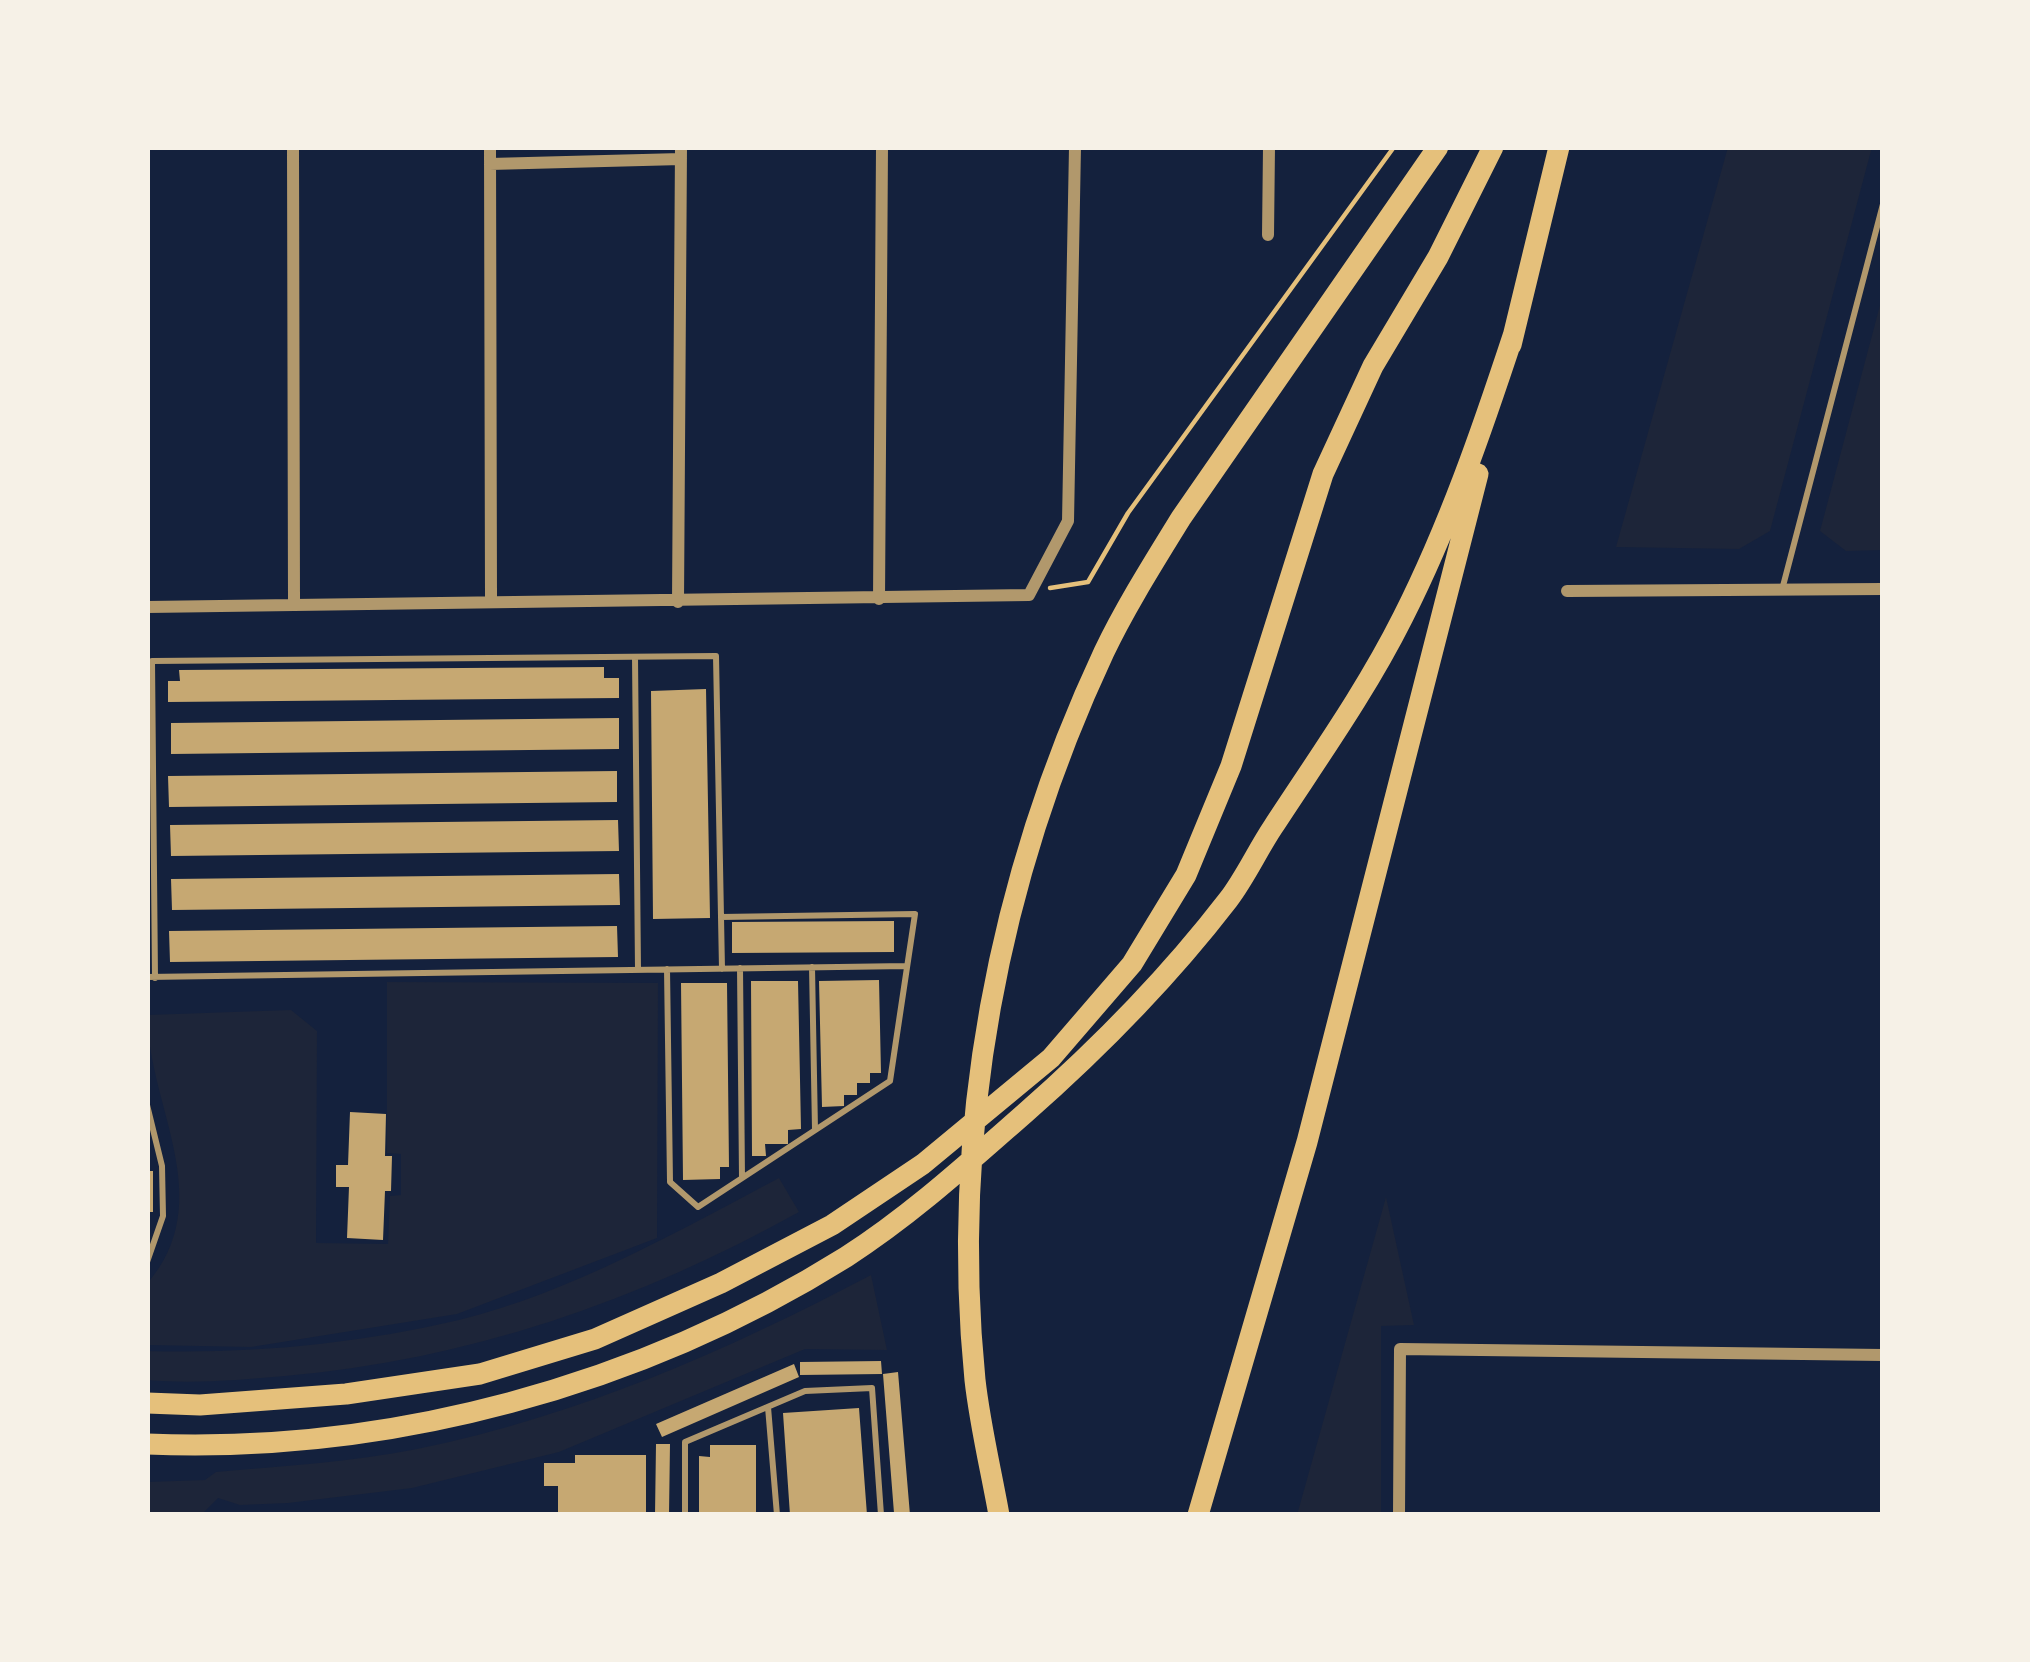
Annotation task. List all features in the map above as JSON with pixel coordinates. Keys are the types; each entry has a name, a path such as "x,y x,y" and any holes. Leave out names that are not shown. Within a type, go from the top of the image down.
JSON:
{"highway":[{"path":"999,1515 975,1381 974,1136 990,998 1023,860 1045,792 1106,647 1181,518 1438,147"},
{"path":"147,1403 200,1405 390,1388 480,1374 596,1339 721,1283 832,1225 923,1164 1051,1058 1132,964 1186,875 1232,766 1323,473 1373,366 1438,257 1493,147"},
{"path":"1198,1515 1348,991 1558,147"},
{"path":"147,1444 254,1444 351,1435 486,1409 603,1373 739,1317 847,1256 933,1194 1078,1065 1172,968 1231,897 1363,690 1402,619 1468,469 1514,333"}],"street":[{"path":"293,147 294,605"},
{"path":"490,147 491,602"},
{"path":"879,599 882,147"},
{"path":"147,607 879,599 1032,591 1067,521 1075,147"},
{"path":"1268,147 1268,235"},
{"path":"490,164 681,153 678,602"},
{"path":"1567,591 1883,589"},
{"path":"1399,1515 1400,1349 1883,1355"}],"lane":[{"path":"1782,590 1883,204"},
{"path":"635,656 638,970"},
{"path":"722,969 716,656 152,661 151,978 667,969 722,969 740,968 812,968 907,966"},
{"path":"667,969 670,1182 698,1207 890,1081 915,914 721,916"},
{"path":"740,968 742,1178"},
{"path":"812,968 815,1130"},
{"path":"147,1105 162,1166 163,1216 147,1262"},
{"path":"685,1515 686,1442 806,1391 872,1388 881,1515"},
{"path":"768,1407 777,1515"}],"path":[{"path":"1032,591 1088,582 1128,512 1394,147"}],"shaded area":[{"path":"1728,147 1872,147 1770,531 1739,549 1616,547"},
{"path":"1883,294 1883,550 1846,551 1820,531"},
{"path":"387,982 658,983 657,1238 457,1314 251,1347 147,1345 147,1284 168,1252 178,1220 179,1187 147,1015 291,1010 317,1031 316,1243 388,1244 390,1196 401,1195 401,1154 387,1153"},
{"path":"779,1178 799,1212 677,1273 551,1321 486,1341 353,1368 233,1380 147,1380 147,1351 226,1351 343,1341 500,1308 623,1259"},
{"path":"1386,1197 1414,1325 1381,1326 1381,1515 1297,1515"},
{"path":"871,1275 887,1350 805,1349 559,1452 412,1488 288,1503 240,1505 218,1498 201,1515 147,1515 147,1482 205,1480 216,1472 392,1453 536,1419 707,1355"}],"building":[{"path":"604,667 604,678 619,678 619,698 168,702 168,681 180,681 179,670"},
{"path":"706,689 710,918 653,919 651,691"},
{"path":"619,718 619,749 171,754 171,723"},
{"path":"617,771 617,802 169,807 168,776"},
{"path":"618,820 619,851 171,856 170,825"},
{"path":"619,874 620,905 172,910 171,879"},
{"path":"894,921 894,952 732,953 732,922"},
{"path":"617,926 618,957 170,962 169,931"},
{"path":"879,980 881,1073 870,1073 870,1083 857,1083 857,1095 844,1095 844,1106 822,1107 819,981"},
{"path":"751,981 798,981 801,1129 788,1130 788,1144 765,1144 766,1156 752,1156"},
{"path":"681,983 727,983 729,1167 720,1167 720,1179 683,1180"},
{"path":"350,1112 386,1114 385,1156 392,1156 383,1240 347,1238 349,1187 336,1187 336,1165 348,1165"},
{"path":"147,1171 153,1171 153,1212 147,1212"},
{"path":"881,1361 882,1374 800,1375 800,1362"},
{"path":"794,1364 799,1377 662,1437 656,1424"},
{"path":"898,1372 910,1515 894,1513 883,1374"},
{"path":"859,1408 867,1515 790,1515 783,1413"},
{"path":"656,1444 670,1444 669,1515 655,1515"},
{"path":"710,1445 756,1445 756,1515 699,1515 699,1456 710,1457"},
{"path":"575,1455 646,1455 646,1515 558,1515 558,1486 544,1486 544,1463 575,1463"}]}
